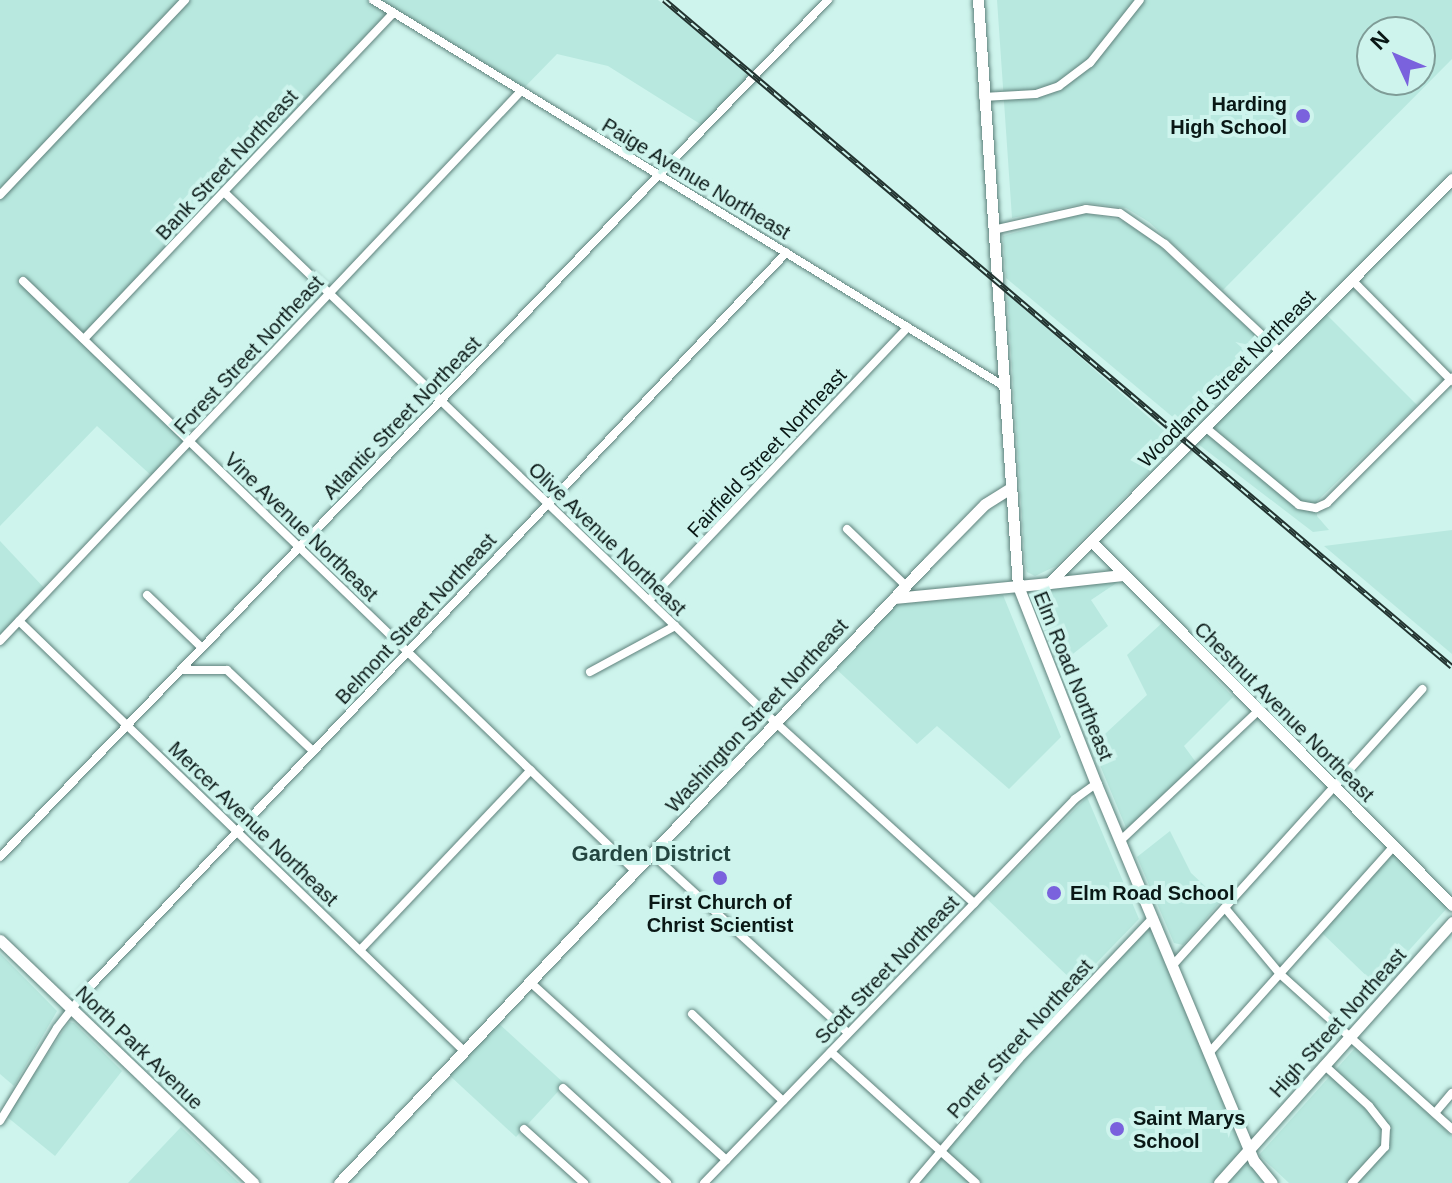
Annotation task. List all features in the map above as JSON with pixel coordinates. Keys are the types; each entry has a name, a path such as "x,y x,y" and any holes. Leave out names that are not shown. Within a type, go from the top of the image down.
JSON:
{"street":[{"path":"0,195 185,0"},
{"name":"Paige Avenue Northeast","path":"373,0 1002,385"},
{"name":"Atlantic Street Northeast","path":"0,857 827,0"},
{"name":"Elm Road Northeast","path":"978,0 1018,586 1096,784 1260,1173 1272,1183"},
{"path":"983,97 1041,94 1059,86 1090,63 1140,0"},
{"name":"Bank Street Northeast","path":"84,339 393,13"},
{"name":"Forest Street Northeast","path":"0,641 521,91"},
{"name":"Woodland Street Northeast","path":"1049,583 1452,179"},
{"name":"Olive Avenue Northeast","path":"224,192 776,723 974,903"},
{"path":"993,230 1086,209 1120,213 1165,244 1280,352"},
{"name":"Belmont Street Northeast","path":"0,1121 72,1008 786,253"},
{"path":"1205,427 1299,505 1322,506 1452,380 1352,280"},
{"name":"Vine Avenue Northeast","path":"23,281 635,871"},
{"name":"Fairfield Street Northeast","path":"649,600 908,327"},
{"name":"Washington Street Northeast","path":"339,1183 894,598 985,504 1009,489"},
{"path":"847,529 906,586"},
{"name":"Chestnut Avenue Northeast","path":"1092,542 1257,712 1452,905"},
{"path":"894,598 1123,575"},
{"path":"147,595 202,648"},
{"name":"Mercer Avenue Northeast","path":"19,621 464,1051"},
{"path":"590,672 653,642 675,626"},
{"path":"181,670 227,670 313,751"},
{"path":"1173,965 1422,689"},
{"path":"1120,841 1257,712"},
{"path":"360,950 531,770"},
{"name":"Scott Street Northeast","path":"704,1183 1075,799 1096,784"},
{"path":"1209,1053 1393,847"},
{"path":"652,854 848,1033"},
{"path":"1225,908 1280,974 1452,1129"},
{"name":"Porter Street Northeast","path":"914,1183 1034,1042 1153,918"},
{"name":"High Street Northeast","path":"1219,1183 1452,922"},
{"name":"North Park Avenue","path":"0,940 253,1183"},
{"path":"530,982 726,1160"},
{"path":"692,1014 783,1101"},
{"path":"831,1052 976,1183"},
{"path":"1324,1065 1369,1106 1386,1128 1385,1147 1352,1183"},
{"path":"563,1088 667,1183"},
{"path":"1435,1113 1452,1093"},
{"path":"524,1129 584,1183"}],"shaded area":[{"path":"0,0 658,0 754,76 705,127 608,66 557,54 521,91 393,13 84,339 189,441 154,478 97,426 0,526"},
{"path":"997,0 1452,0 1452,59 1436,75 1436,16 1356,16 1356,96 1415,96 1223,290 1149,222 1126,208 1087,203 1012,218"},
{"path":"1085,213 1123,221 1155,242 1270,348 1187,429 1006,278 1003,236"},
{"path":"1007,293 1178,443 1056,566 1035,576 1027,572 1025,563"},
{"path":"1325,313 1417,405 1317,501 1317,516 1329,530 1313,532 1198,444"},
{"path":"1452,530 1452,654 1324,546"},
{"path":"0,541 47,591 0,641"},
{"path":"1118,582 1091,600 1108,626 1059,665 1034,608 1053,588"},
{"path":"1003,595 1061,737 1009,789 937,726 917,744 834,667 896,604"},
{"path":"1162,623 1233,697 1184,746 1198,765 1127,830 1092,746 1147,695 1127,655"},
{"path":"1087,797 1139,919 1076,984 987,899"},
{"path":"1170,831 1191,873 1221,901 1183,945 1174,943 1137,857"},
{"path":"1393,854 1448,907 1377,986 1322,933"},
{"path":"1153,918 1250,1148 1272,1183 914,1183 1019,1059"},
{"path":"0,953 57,1011 14,1086 0,1074"},
{"path":"69,1022 74,1023 122,1071 55,1156 6,1116"},
{"path":"497,1022 565,1084 516,1137 448,1074"},
{"path":"1356,1047 1452,1136 1452,1183 1289,1183 1259,1155"},
{"path":"181,1127 239,1183 128,1183"}],"railway":[{"path":"664,0 1452,667"}],"place":[{"name":"Harding High School","path":"1303,116"},
{"name":"First Church of Christ Scientist","path":"720,878"},
{"name":"Elm Road School","path":"1054,893"},
{"name":"Saint Marys School","path":"1117,1129"}],"district":[{"name":"Garden District","path":"651,854"}]}
